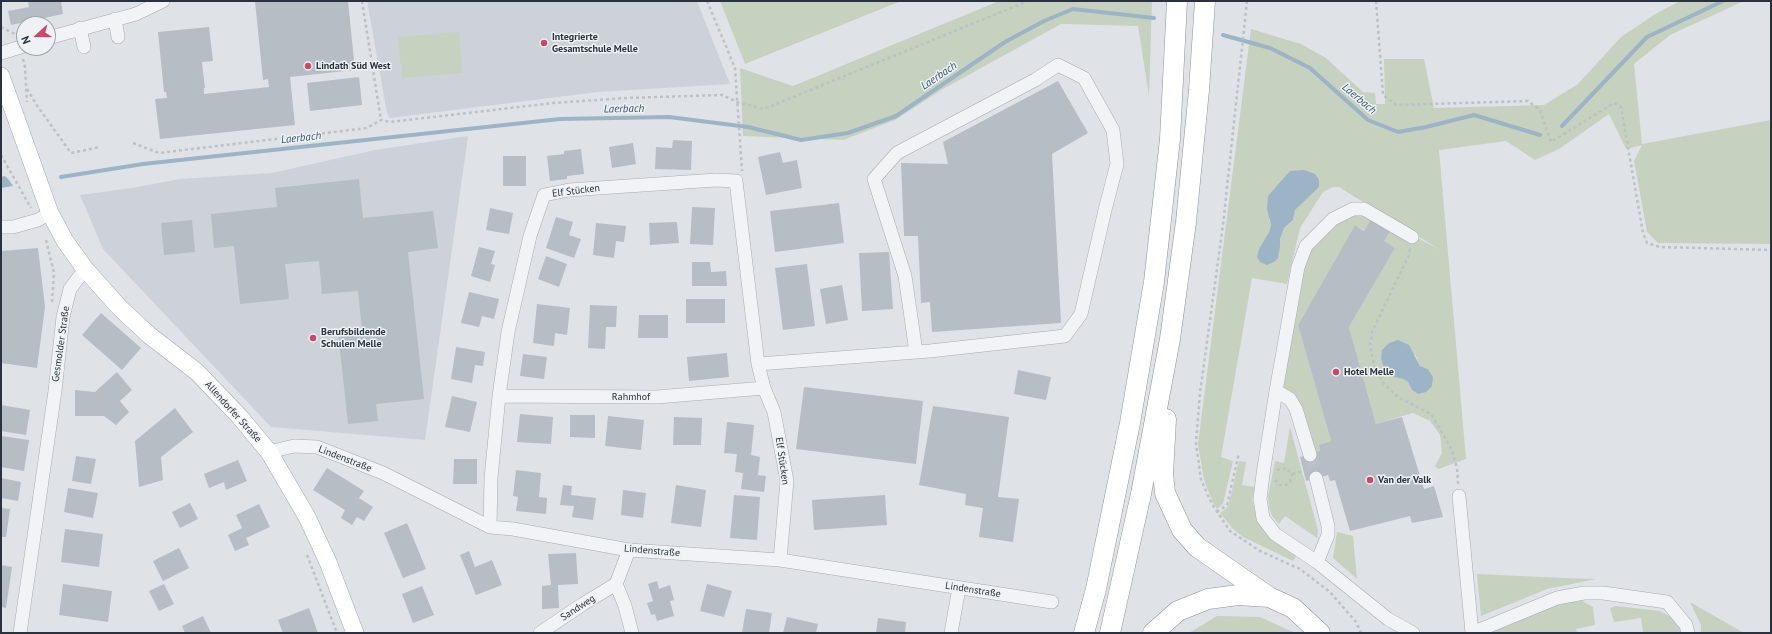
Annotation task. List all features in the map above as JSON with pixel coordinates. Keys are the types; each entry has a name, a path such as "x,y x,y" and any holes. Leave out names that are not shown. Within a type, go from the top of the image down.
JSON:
{"highway":[{"path":"1084,633 1096,589 1130,423 1154,282 1170,140 1177,1"},
{"path":"1110,633 1141,494 1170,339 1188,207 1199,90 1205,1"},
{"path":"1170,339 1163,474 1165,493 1182,530 1197,547 1269,597 1293,608 1320,633"},
{"path":"1153,633 1178,611 1208,599 1238,595 1269,597"}],"main road":[{"path":"1,76 44,216 86,269"},
{"name":"Allendorfer Straße","path":"86,269 120,308 149,335 198,372 240,416 269,452 307,517 328,562 355,633"}],"street":[{"path":"56,36 136,14 163,1"},
{"path":"115,19 118,36"},
{"path":"80,28 84,47"},
{"path":"1,53 16,48"},
{"path":"758,364 886,355 916,352 1065,336 1081,314 1104,210 1117,164 1112,130 1084,78 1058,65 1036,80 896,153 874,180 905,276 916,352"},
{"name":"Elf Stücken","path":"490,527 491,478 499,396 508,332 530,236 544,195 569,190 716,180 736,181 758,364 764,388 774,412 787,481 780,560"},
{"path":"1412,237 1364,209 1353,210 1333,219 1306,246 1298,267 1276,391 1269,474 1260,499 1263,518 1275,534 1317,562 1388,619 1413,633"},
{"path":"1,228 13,226 44,216"},
{"name":"Gesmolder Straße","path":"20,633 55,391 63,317 70,289 86,269"},
{"name":"Rahmhof","path":"499,396 657,397 764,388"},
{"path":"1276,391 1290,399 1296,409 1310,454"},
{"name":"Lindenstraße","path":"269,452 294,446 317,447 383,473 490,527 514,529 629,550 780,560 1052,602"},
{"path":"1316,478 1328,526 1328,535 1317,562"},
{"path":"1459,496 1472,633 1557,598 1584,593 1603,593 1667,602 1686,625 1688,633"},
{"path":"629,550 616,584 625,606 632,633"},
{"name":"Sandweg","path":"540,633 616,584"},
{"path":"951,633 959,588"}],"path":[{"path":"362,1 380,120"},
{"path":"707,1 735,68 742,180 737,192"},
{"path":"133,143 159,153 367,128 380,120 390,122 553,103 626,98 722,95 737,102 764,109 1028,1"},
{"path":"1247,1 1223,225 1200,393 1196,443 1201,480 1217,512 1230,532 1260,551 1300,568 1330,592 1356,622 1361,633"},
{"path":"1376,1 1383,95 1396,105 1528,101 1540,110 1551,142 1614,103 1621,106 1643,233 1647,243 1660,247 1771,250"},
{"path":"1,27 15,34"},
{"path":"23,56 28,106"},
{"path":"26,88 71,153 100,147"},
{"path":"1,155 44,216"},
{"path":"1412,237 1409,255 1372,332 1370,345 1374,365 1383,383 1398,396 1431,414 1441,430 1451,448 1457,468 1459,496"},
{"path":"1217,512 1227,505 1239,453"},
{"path":"1284,468 1290,470 1292,474 1290,482 1283,486 1269,474 1284,468"},
{"path":"1292,474 1304,471"},
{"path":"306,548 308,560 337,633"}],"shaded area":[{"name":"Integrierte Gesamtschule Melle","path":"367,1 697,1 730,84 598,92 390,118 387,113"},
{"name":"Berufsbildende Schulen Melle","path":"468,136 425,440 271,427 103,249 80,195 132,188 180,179 272,173 375,150"}],"green space":[{"path":"720,1 901,1 745,64"},
{"path":"999,1 1152,1 1149,96 1138,26 1061,24 943,89 895,120 843,140 743,136 740,68 793,86"},
{"path":"1680,1 1744,1 1670,35 1634,64 1642,144 1771,120 1771,244 1658,243 1647,232 1634,161 1642,145 1626,149 1609,114 1559,149 1535,160 1506,141 1439,150 1466,459 1438,469 1435,466 1442,453 1440,435 1430,421 1413,413 1376,424 1349,327 1395,248 1355,225 1298,325 1331,441 1319,445 1320,451 1310,455 1296,409 1276,391 1298,267 1333,219 1364,209 1440,250 1339,187 1333,187 1323,192 1300,228 1287,284 1252,278 1221,457 1233,461 1223,504 1217,509 1204,480 1198,444 1251,29 1301,44 1326,58 1363,92 1375,93 1376,104 1385,104 1384,59 1424,59 1434,108 1544,105 1578,84 1621,37 1657,13","holes":["1318,187 1295,210 1293,220 1284,228 1280,239 1280,246 1259,249 1269,232 1271,225 1269,219","1415,354 1420,366 1428,369 1433,377 1412,390 1408,382 1403,378 1391,376"]},
{"path":"459,32 462,73 402,78 398,37"},
{"path":"1290,427 1318,530 1317,538 1285,516 1279,524 1272,516 1269,507 1268,497 1275,461 1284,463"},
{"path":"1239,461 1246,462 1242,485 1255,487 1252,500 1259,524 1267,533 1297,555 1293,561 1243,537 1233,529 1220,513 1228,507"},
{"path":"1337,532 1353,536 1357,579 1333,558"},
{"path":"1477,574 1596,579 1547,589 1481,616"},
{"path":"1582,601 1593,607 1595,625 1576,629 1577,633 1488,633 1562,602"},
{"path":"1690,602 1744,633 1701,633 1701,625"},
{"path":"1616,606 1660,611 1676,620 1683,633 1643,633 1641,618 1614,622 1610,608"},
{"path":"1217,616 1260,617 1295,633 1189,633"}],"water":[{"path":"1304,170 1315,174 1319,180 1319,187 1295,210 1293,220 1284,228 1280,239 1278,258 1274,262 1267,265 1260,262 1257,257 1259,249 1269,232 1271,225 1267,209 1268,196 1290,171"},
{"path":"5,176 13,186 1,188 1,177"},
{"path":"1398,340 1409,345 1420,366 1428,369 1433,377 1432,386 1426,392 1418,394 1412,390 1408,382 1391,376 1384,369 1381,358 1382,350 1389,343"}],"building":[{"path":"28,1 61,1 63,14 54,16 16,16 16,24 11,25 8,11 29,7"},
{"name":"Lindath Süd West","path":"255,1 348,1 355,70 290,77 295,125 160,139 155,99 167,98 166,92 164,92 158,32 209,27 213,61 202,62 205,88 204,94 269,87 268,79 263,80"},
{"path":"359,77 362,105 310,111 307,83"},
{"path":"1058,81 1088,133 1052,154 1061,323 932,332 930,302 921,303 918,236 904,236 901,163 948,164 943,142"},
{"path":"673,140 692,141 691,170 655,169 656,147 672,148"},
{"path":"633,143 636,164 612,168 609,147"},
{"path":"581,149 584,174 567,176 567,179 550,181 547,156 564,154 564,151"},
{"path":"780,152 783,163 797,160 802,188 766,195 758,157"},
{"path":"503,156 526,156 526,186 503,186"},
{"path":"359,179 363,218 433,211 438,248 408,252 424,399 376,404 378,421 348,424 338,332 362,329 358,291 322,294 319,261 285,264 289,299 240,304 234,246 214,248 211,214 277,207 275,188"},
{"path":"839,203 844,243 775,252 770,211"},
{"path":"692,207 715,208 713,245 690,244"},
{"path":"490,208 513,213 509,234 486,230"},
{"path":"556,217 573,222 569,235 581,239 574,258 546,248"},
{"name":"Hotel Melle","path":"1372,218 1391,229 1384,241 1395,248 1349,327 1376,424 1402,417 1424,489 1434,486 1443,517 1412,523 1410,516 1350,531 1335,480 1330,481 1328,475 1306,481 1300,457 1320,451 1319,445 1331,441 1298,325 1355,225 1364,231"},
{"path":"192,220 195,252 164,255 161,223"},
{"path":"677,222 679,243 650,245 649,223"},
{"path":"596,223 626,226 624,242 616,241 614,258 593,255"},
{"path":"479,247 495,251 491,264 495,265 490,282 471,276"},
{"path":"38,248 45,307 37,368 1,363 1,251"},
{"path":"889,252 893,309 862,311 859,253"},
{"path":"546,256 567,264 559,287 538,279"},
{"path":"692,262 710,262 711,272 726,271 727,286 692,286"},
{"path":"807,264 815,326 783,330 775,268"},
{"path":"842,285 848,320 826,324 820,289"},
{"path":"469,292 499,299 494,319 482,316 479,327 461,323"},
{"path":"686,299 725,299 725,323 686,323"},
{"path":"537,304 570,308 567,335 555,333 554,346 533,343"},
{"path":"590,305 617,306 616,327 606,327 605,349 588,348"},
{"path":"101,313 141,348 122,370 82,335"},
{"path":"639,315 668,315 668,338 638,338"},
{"path":"456,347 485,352 483,366 475,365 472,383 451,379"},
{"path":"727,353 729,377 689,381 687,357"},
{"path":"523,354 547,357 544,379 520,376"},
{"path":"1018,370 1051,377 1046,400 1014,394"},
{"path":"117,372 132,390 120,401 129,412 116,425 104,416 75,416 75,390 95,392"},
{"path":"804,387 923,401 916,464 796,449"},
{"path":"452,396 477,402 470,432 445,427"},
{"path":"1,405 30,410 26,435 1,431"},
{"path":"933,406 1009,417 998,497 1019,499 1013,542 979,537 983,508 965,505 966,494 919,485"},
{"path":"175,408 193,432 161,457 163,480 139,487 135,441"},
{"path":"520,414 553,417 551,444 517,442"},
{"path":"570,415 595,415 595,438 570,437"},
{"path":"608,416 644,420 641,450 605,446"},
{"path":"674,417 702,418 701,445 673,445"},
{"path":"727,422 754,425 751,455 760,457 758,475 766,476 764,492 741,489 743,473 735,472 737,454 724,453"},
{"path":"1,436 29,440 24,471 1,467"},
{"path":"76,456 96,459 91,484 72,481"},
{"path":"454,459 477,459 477,484 453,484"},
{"path":"238,460 247,481 226,490 224,482 209,488 204,474"},
{"path":"327,468 364,491 359,498 373,507 364,521 357,517 352,525 341,518 345,510 313,490"},
{"path":"516,470 541,473 539,497 547,498 546,514 516,511 518,497 513,496"},
{"path":"1,478 21,482 18,501 1,498"},
{"path":"563,485 572,486 571,495 596,498 593,520 572,517 574,506 560,505"},
{"path":"676,485 706,490 701,527 671,523"},
{"path":"68,488 98,493 93,518 64,512"},
{"path":"623,490 646,493 643,518 621,515"},
{"path":"734,495 760,497 757,540 730,538"},
{"path":"885,495 887,525 814,530 812,500"},
{"path":"190,503 198,519 180,528 172,512"},
{"path":"259,504 270,527 246,538 249,545 235,551 228,535 242,528 236,515"},
{"path":"1,508 10,509 6,537 1,537"},
{"path":"407,523 426,569 403,578 384,533"},
{"path":"65,529 103,534 99,567 61,562"},
{"path":"179,548 189,568 163,581 153,561"},
{"path":"469,551 475,567 492,560 502,585 476,595 460,555"},
{"path":"576,553 578,584 558,585 559,608 542,609 542,586 551,585 548,554"},
{"path":"1,565 12,567 6,608 1,607"},
{"path":"657,581 659,589 670,585 674,600 670,601 674,616 657,621 655,614 651,615 647,603 653,601 648,584"},
{"path":"63,584 112,591 108,622 59,615"},
{"path":"164,584 174,604 159,611 149,591"},
{"path":"707,584 732,591 724,617 700,611"},
{"path":"422,586 434,615 413,623 402,594"},
{"path":"309,608 318,633 283,633 278,620"},
{"path":"746,609 772,613 769,633 742,633"},
{"path":"203,616 211,633 185,633 182,626"},
{"path":"787,617 818,624 816,633 783,633"},
{"path":"878,618 906,622 905,633 876,633"}],"waterway":[{"name":"Laerbach","path":"1562,126 1647,37 1723,1"},
{"name":"Laerbach","path":"61,177 143,164 560,119 669,117 748,127 801,140 848,133 896,116 1005,42 1044,21 1073,9 1154,18"},
{"name":"Laerbach","path":"1223,35 1270,48 1310,68 1368,120 1398,132 1426,127 1474,115 1540,135"}],"tunnel":[{"path":"1310,455 1316,478"}],"place":[{"name":"Integrierte Gesamtschule Melle","path":"544,43"},
{"name":"Lindath Süd West","path":"308,66"},
{"name":"Berufsbildende Schulen Melle","path":"313,338"},
{"name":"Hotel Melle","path":"1336,372"},
{"name":"Van der Valk","path":"1370,480"}]}
